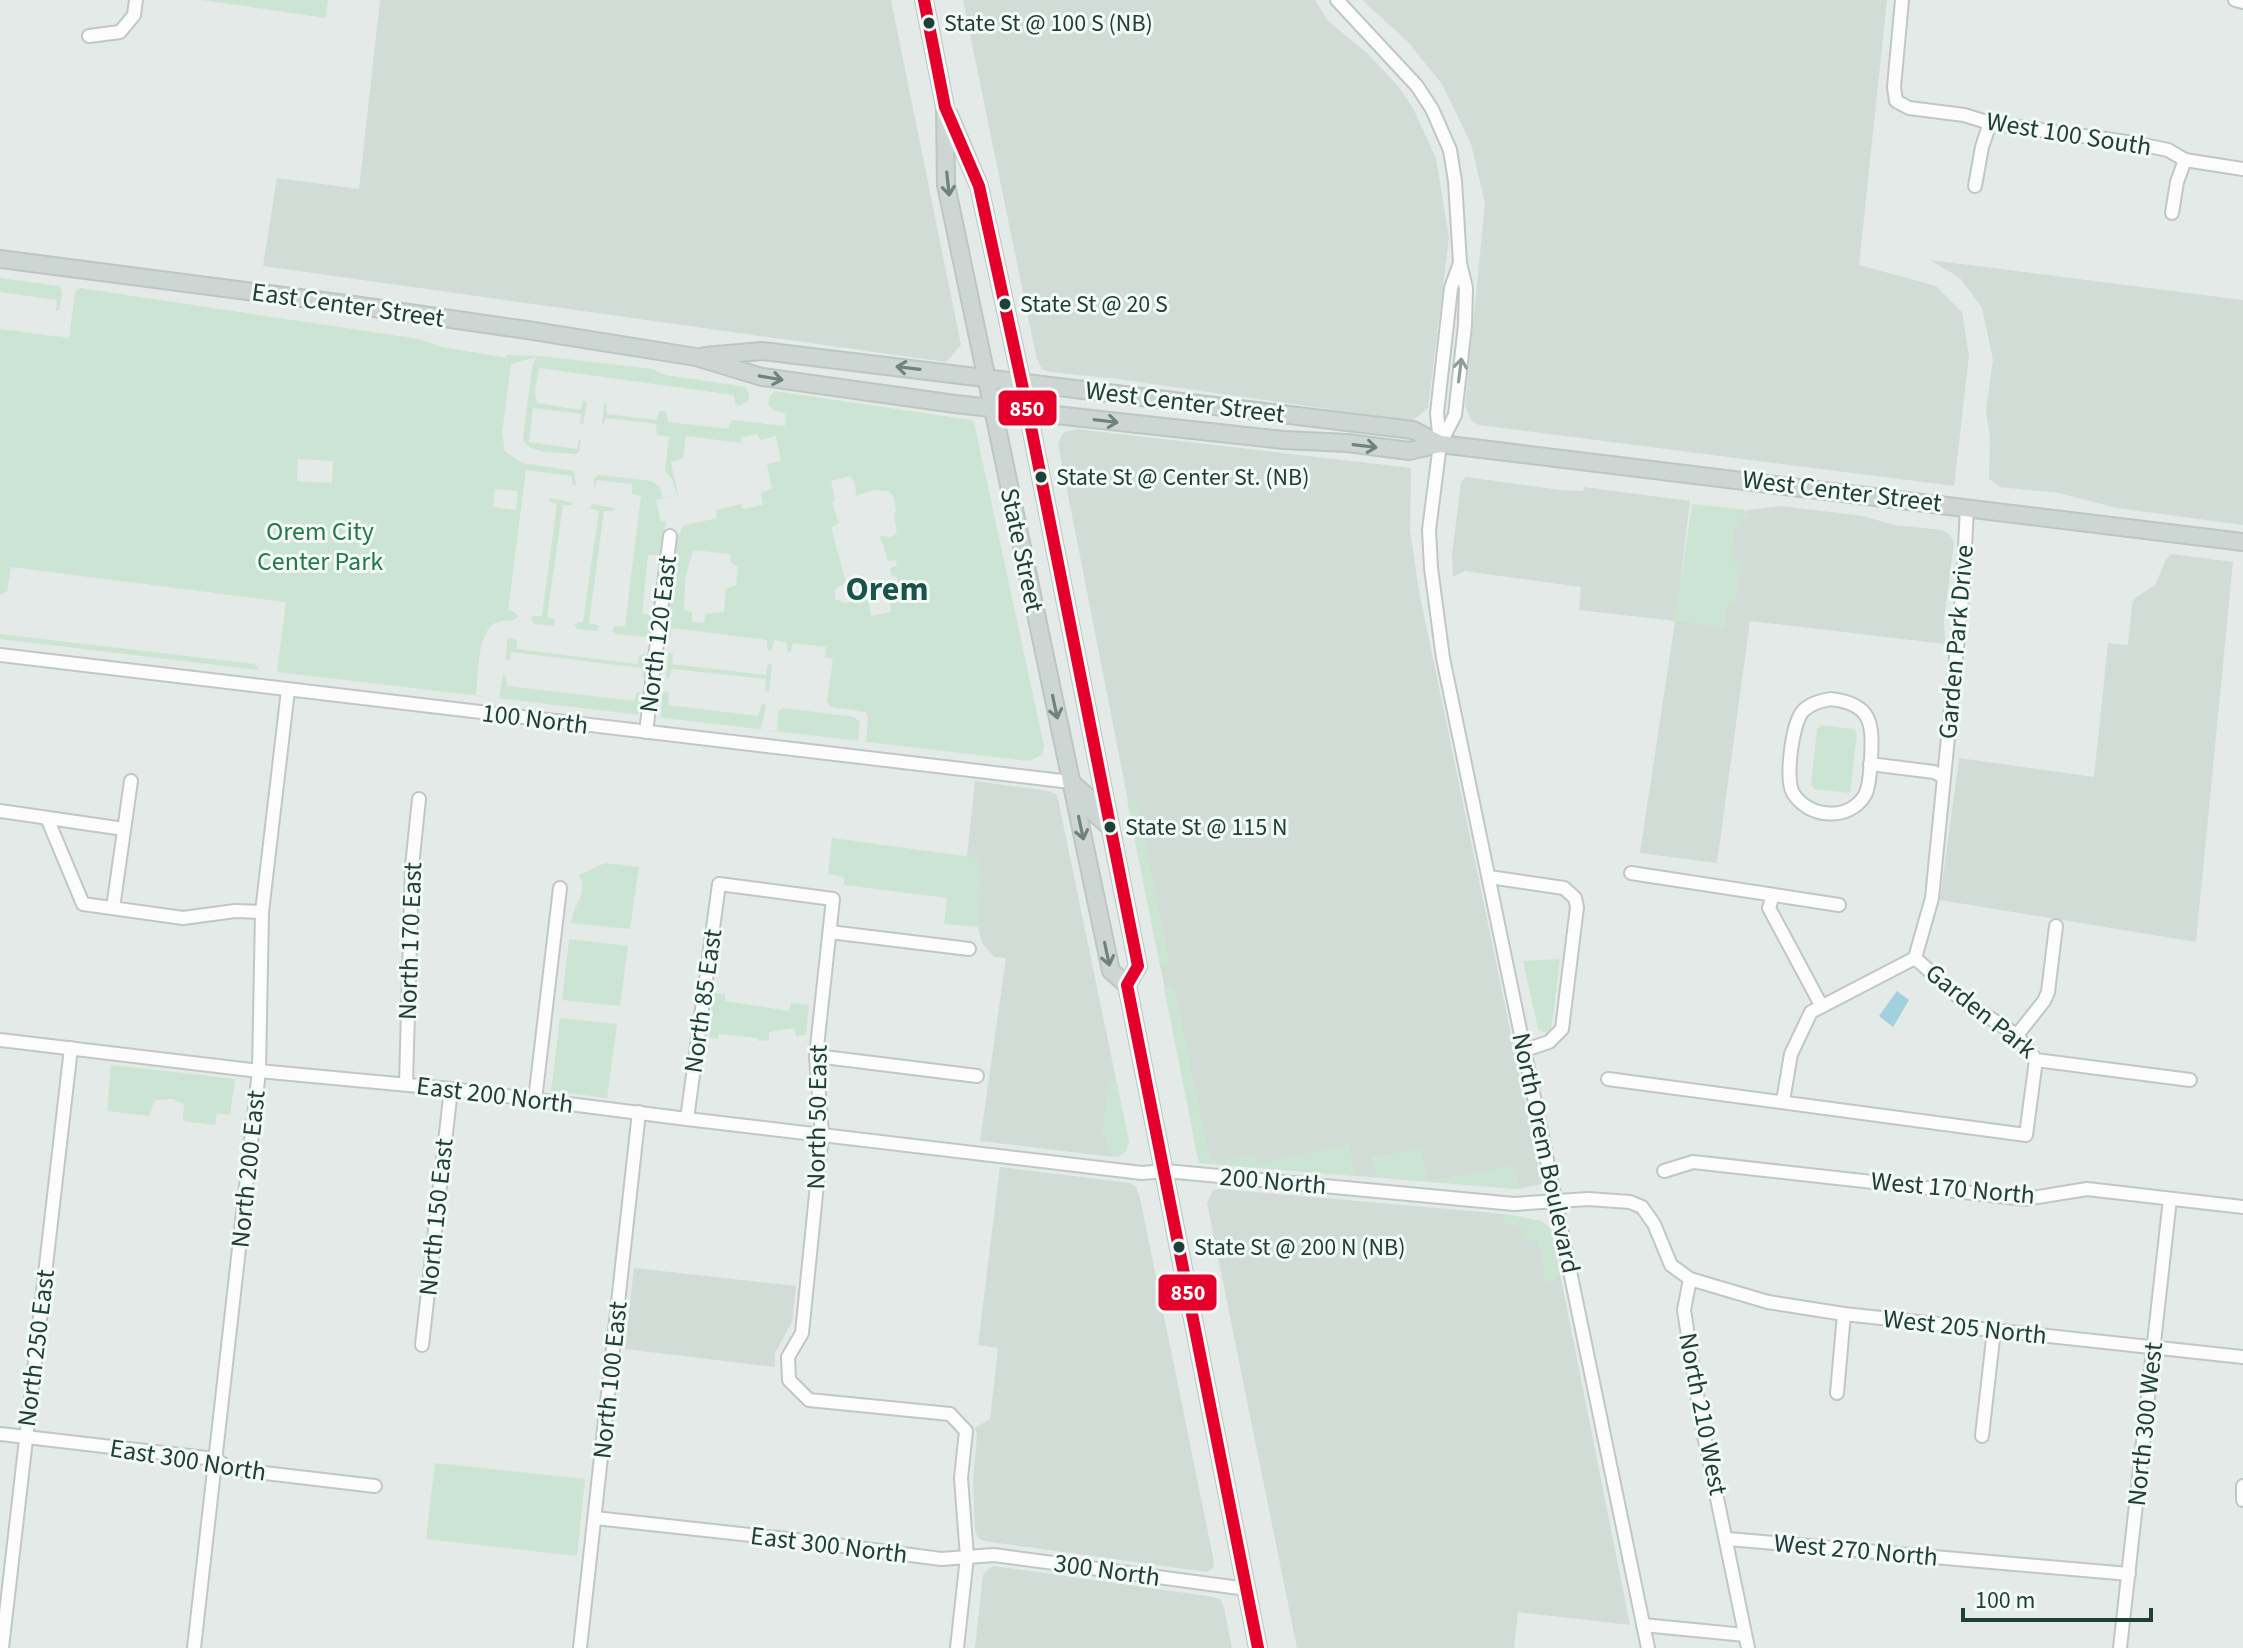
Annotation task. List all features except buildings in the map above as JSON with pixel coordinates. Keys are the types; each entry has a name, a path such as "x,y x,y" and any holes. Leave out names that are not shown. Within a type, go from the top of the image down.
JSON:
{"main road":[{"name":"State Street","path":"924,0 945,107 946,185 1111,971 1127,985 1258,1648"},
{"name":"State Street","path":"945,107 979,186 1022,383 1138,966 1127,985"},
{"name":"East Center Street","path":"0,259 354,305 696,357 762,377 992,408"},
{"name":"East Center Street","path":"696,357 762,351 986,378"},
{"name":"West Center Street","path":"986,378 1413,430 1440,444"},
{"name":"West Center Street","path":"992,408 1409,451 1440,444 2243,542"},
{"path":"1071,782 1092,801 1094,813 1110,827"}],"street":[{"path":"89,36 120,32 134,15 136,0"},
{"path":"1337,0 1417,86 1441,127 1450,150 1460,263 1466,288 1464,341 1455,415 1440,444"},
{"name":"West 100 South","path":"1902,0 1894,87 1896,101 1909,108 2134,143 2168,150 2185,160 2243,169"},
{"path":"2235,0 2243,2"},
{"path":"1975,186 1990,123"},
{"path":"2172,213 2177,182 2185,160"},
{"path":"1440,444 1437,413 1451,288 1460,263"},
{"name":"North Orem Boulevard","path":"1440,444 1429,545 1443,658 1648,1648"},
{"name":"Garden Park Drive","path":"1915,958 1932,898 1963,587 1967,507"},
{"name":"North 120 East","path":"646,732 670,536"},
{"name":"100 North","path":"0,655 1071,782"},
{"name":"North 200 East","path":"194,1648 259,1071 262,912 288,690"},
{"path":"1831,699 1855,705 1873,729 1870,764 1866,792 1853,807 1833,814 1819,813 1806,807 1788,782 1796,721 1802,712 1819,701 1831,699"},
{"name":"Garden Park Drive","path":"1870,764 1934,772 1944,777"},
{"path":"113,908 131,781"},
{"name":"North 170 East","path":"406,1084 412,866 419,799"},
{"path":"0,811 124,829"},
{"path":"47,818 83,904 183,918 235,911 262,912"},
{"path":"1631,873 1839,905"},
{"path":"1489,877 1564,888 1575,898 1577,907 1562,1029 1549,1042 1525,1050"},
{"name":"North 50 East","path":"719,884 833,899 816,1056 822,1135 802,1333 788,1357 789,1380 809,1400 950,1414 966,1431 961,1478 967,1557"},
{"name":"North 85 East","path":"687,1119 719,884"},
{"path":"535,1100 560,888"},
{"path":"1773,895 1769,908 1821,1005"},
{"path":"2017,1035 2048,992 2056,926"},
{"path":"830,932 969,949"},
{"path":"1783,1101 1791,1054 1811,1012 1915,958"},
{"name":"Garden Park","path":"1915,958 1963,1001 2017,1035 2036,1060 2190,1080"},
{"name":"East 200 North","path":"0,1040 259,1071 451,1089 989,1153"},
{"name":"North 250 East","path":"2,1648 71,1048"},
{"path":"816,1056 977,1076"},
{"path":"1608,1079 2026,1135 2036,1060"},
{"name":"North 150 East","path":"422,1345 451,1089"},
{"name":"North 100 East","path":"580,1648 639,1112"},
{"name":"200 North","path":"989,1153 1142,1173 1166,1171 1514,1204 1557,1200 1630,1202 1642,1207 1654,1224 1671,1265 1690,1279"},
{"name":"West 170 North","path":"1664,1171 1693,1162 2026,1199 2087,1189 2243,1207"},
{"name":"North 300 West","path":"2120,1648 2170,1199"},
{"name":"West 205 North","path":"1690,1279 1768,1302 1844,1314 2243,1357"},
{"name":"North 210 West","path":"1690,1279 1684,1310 1701,1421 1747,1642"},
{"path":"1837,1393 1844,1314"},
{"path":"1982,1436 1994,1330"},
{"name":"East 300 North","path":"0,1434 215,1459 231,1469 375,1486"},
{"name":"East 300 North","path":"595,1518 941,1559 967,1557"},
{"name":"West 270 North","path":"1728,1539 2129,1574"},
{"name":"300 North","path":"967,1557 994,1555 1247,1589"},
{"path":"957,1648 967,1557"},
{"path":"1643,1625 1747,1642"}],"shaded area":[{"path":"380,0 891,0 961,345 946,362 263,266 277,178 359,189"},
{"path":"963,0 1315,0 1328,21 1367,53 1398,86 1413,108 1436,158 1449,238 1428,408 1412,421 1042,369 1036,356"},
{"path":"1362,0 1887,0 1859,265 1936,286 1962,312 1969,356 1954,486 1479,425 1471,420 1465,405 1485,203 1471,144 1442,84 1407,41"},
{"path":"1930,260 2243,300 2243,525 2117,508 2059,493 2000,487 1989,479 1990,438 1986,410 1993,360 1982,308 1960,278"},
{"path":"1076,429 1411,468 1410,530 1419,591 1542,1184 1517,1189 1199,1163 1058,444 1063,433"},
{"path":"1466,477 1560,490 1583,491 1584,487 1690,501 1676,621 1728,602 1734,603 1740,563 1731,561 1734,526 1741,517 1749,518 1747,510 1781,506 1942,530 1950,535 1954,543 1944,620 1945,644 1750,621 1717,863 1640,853 1675,621 1579,610 1581,587 1465,571 1453,577 1452,554 1461,482"},
{"path":"2171,554 2233,562 2196,942 1940,900 1959,758 2094,777 2108,643 2128,645 2132,604 2135,598 2155,585"},
{"path":"975,781 1048,791 1056,794 1058,799 1129,1142 1120,1156 980,1141 1006,958 994,957 982,943 978,927 979,859 967,857"},
{"path":"1000,1167 1130,1183 1136,1187 1214,1562 1213,1568 1207,1572 978,1538 973,1480 975,1428 990,1419 998,1348 978,1345"},
{"path":"1213,1190 1504,1214 1541,1221 1551,1229 1630,1625 1518,1612 1514,1648 1297,1648 1207,1203"},
{"path":"634,1268 796,1286 792,1322 775,1353 775,1367 625,1349"},
{"path":"994,1566 1214,1597 1221,1600 1224,1608 1232,1648 975,1648 983,1575"}],"green space":[{"path":"202,0 328,0 326,18"},
{"path":"0,278 59,286 62,292 59,311 56,311 57,300 0,292"},
{"name":"Orem City Center Park","path":"80,288 419,339 442,347 507,358 506,355 540,356 653,369 665,375 762,389 745,387 749,400 740,406 735,404 734,395 539,368 535,392 537,403 581,410 583,400 587,402 583,425 580,424 581,414 533,408 529,442 577,449 581,439 579,452 552,453 531,447 523,438 536,357 511,364 502,433 505,451 522,463 574,471 576,485 572,485 572,476 526,470 508,611 515,612 518,617 495,623 489,628 482,645 476,696 277,672 286,602 11,567 7,592 0,595 0,329 69,338 75,292","holes":["298,459 333,461 332,483 297,481","495,489 518,491 516,510 493,507"]},
{"path":"775,391 974,422 1044,746 1042,755 1029,761 866,742 866,712 831,707 827,701 833,659 825,657 826,647 793,643 788,653 786,642 774,640 769,651 767,640 672,628 670,639 666,638 670,560 682,526 717,518 716,510 741,504 743,509 763,505 761,492 772,489 767,464 781,461 776,436 760,440 758,434 741,437 742,443 686,436 683,458 671,462 678,495 656,500 661,522 666,521 661,555 648,555 642,614 652,615 653,630 646,637 612,631 615,626 625,626 641,496 632,494 632,484 597,480 594,489 594,478 599,475 652,481 660,487 662,498 677,495 672,479 665,471 669,437 657,435 656,424 606,418 602,427 604,403 607,404 607,414 657,420 659,411 666,411 668,422 728,429 732,420 785,426 786,413 775,411 768,405","holes":["850,476 855,483 856,496 873,490 888,491 893,496 897,532 892,537 880,536 888,561 895,560 897,563 890,568 891,575 897,577 895,591 889,596 891,612 871,616 868,599 845,603 835,599 835,589 846,582 832,531 832,527 839,523 832,503 835,499 831,481","693,550 730,554 731,563 738,566 736,585 726,589 724,612 706,614 704,623 692,622 692,612 684,610 685,579"]},
{"path":"551,498 573,503 563,505 547,617 555,619 554,626 535,624 531,620 533,616 542,616 557,504 548,501"},
{"path":"592,504 615,508 614,511 604,511 589,623 599,626 597,631 577,629 574,624 583,621 599,511 590,508"},
{"path":"1692,504 1747,510 1749,518 1741,517 1740,526 1734,526 1731,561 1741,563 1735,603 1728,602 1725,628 1675,621"},
{"path":"0,634 255,664 259,670 0,639"},
{"path":"507,639 517,640 517,649 638,664 639,656 644,654 649,659 647,677 643,677 642,668 511,652 510,659 506,661"},
{"path":"669,652 673,654 672,664 766,675 768,664 772,664 769,692 765,691 766,679 672,669 668,680"},
{"path":"503,675 506,676 507,686 634,701 639,692 638,715 490,697 499,698"},
{"path":"669,693 668,705 758,716 762,703 766,706 761,729 765,730 661,717 662,695"},
{"path":"783,708 854,717 860,722 858,741 777,731 778,712"},
{"path":"1821,725 1853,729 1857,733 1850,793 1814,789 1811,784 1817,729"},
{"path":"1127,801 1137,803 1170,964 1160,967"},
{"path":"832,838 979,858 978,927 944,924 947,898 844,885 844,877 828,874"},
{"path":"605,863 639,867 630,929 571,923 582,888 579,875"},
{"path":"569,939 628,946 620,1006 562,1000"},
{"path":"1560,959 1552,1024 1550,1031 1543,1032 1538,1028 1523,961"},
{"path":"1171,986 1175,990 1210,1160 1223,1161 1255,1153 1258,1164 1349,1144 1355,1176 1199,1163 1164,988"},
{"path":"714,993 725,994 725,1001 789,1011 791,1003 809,1005 806,1035 796,1036 794,1028 769,1032 769,1040 719,1034 718,1039 709,1038"},
{"path":"560,1018 617,1024 607,1098 551,1091"},
{"path":"111,1065 235,1079 230,1115 217,1113 215,1125 183,1121 184,1104 172,1099 155,1100 149,1116 107,1111"},
{"path":"1116,1080 1129,1142 1126,1151 1113,1157 1102,1132 1109,1081"},
{"path":"1421,1148 1428,1181 1515,1165 1519,1184 1517,1189 1378,1177 1376,1175 1372,1157"},
{"path":"1504,1214 1541,1221 1551,1229 1559,1276 1556,1280 1545,1283 1542,1253 1536,1240 1526,1241 1520,1226 1503,1223"},
{"path":"435,1463 585,1479 577,1556 426,1539"}],"water":[{"path":"1897,991 1909,1000 1893,1027 1879,1016"}],"transit line":[{"name":"850","path":"924,0 945,107 979,186 1028,412 1138,966 1127,985 1258,1648"}],"place":[{"name":"State St @ 100 S (NB)","path":"929,23"},
{"name":"State St @ 20 S","path":"1005,304"},
{"name":"State St @ Center St. (NB)","path":"1041,477"},
{"name":"State St @ 115 N","path":"1110,827"},
{"name":"State St @ 200 N (NB)","path":"1179,1247"}],"district":[{"name":"Orem","path":"887,589"}]}
